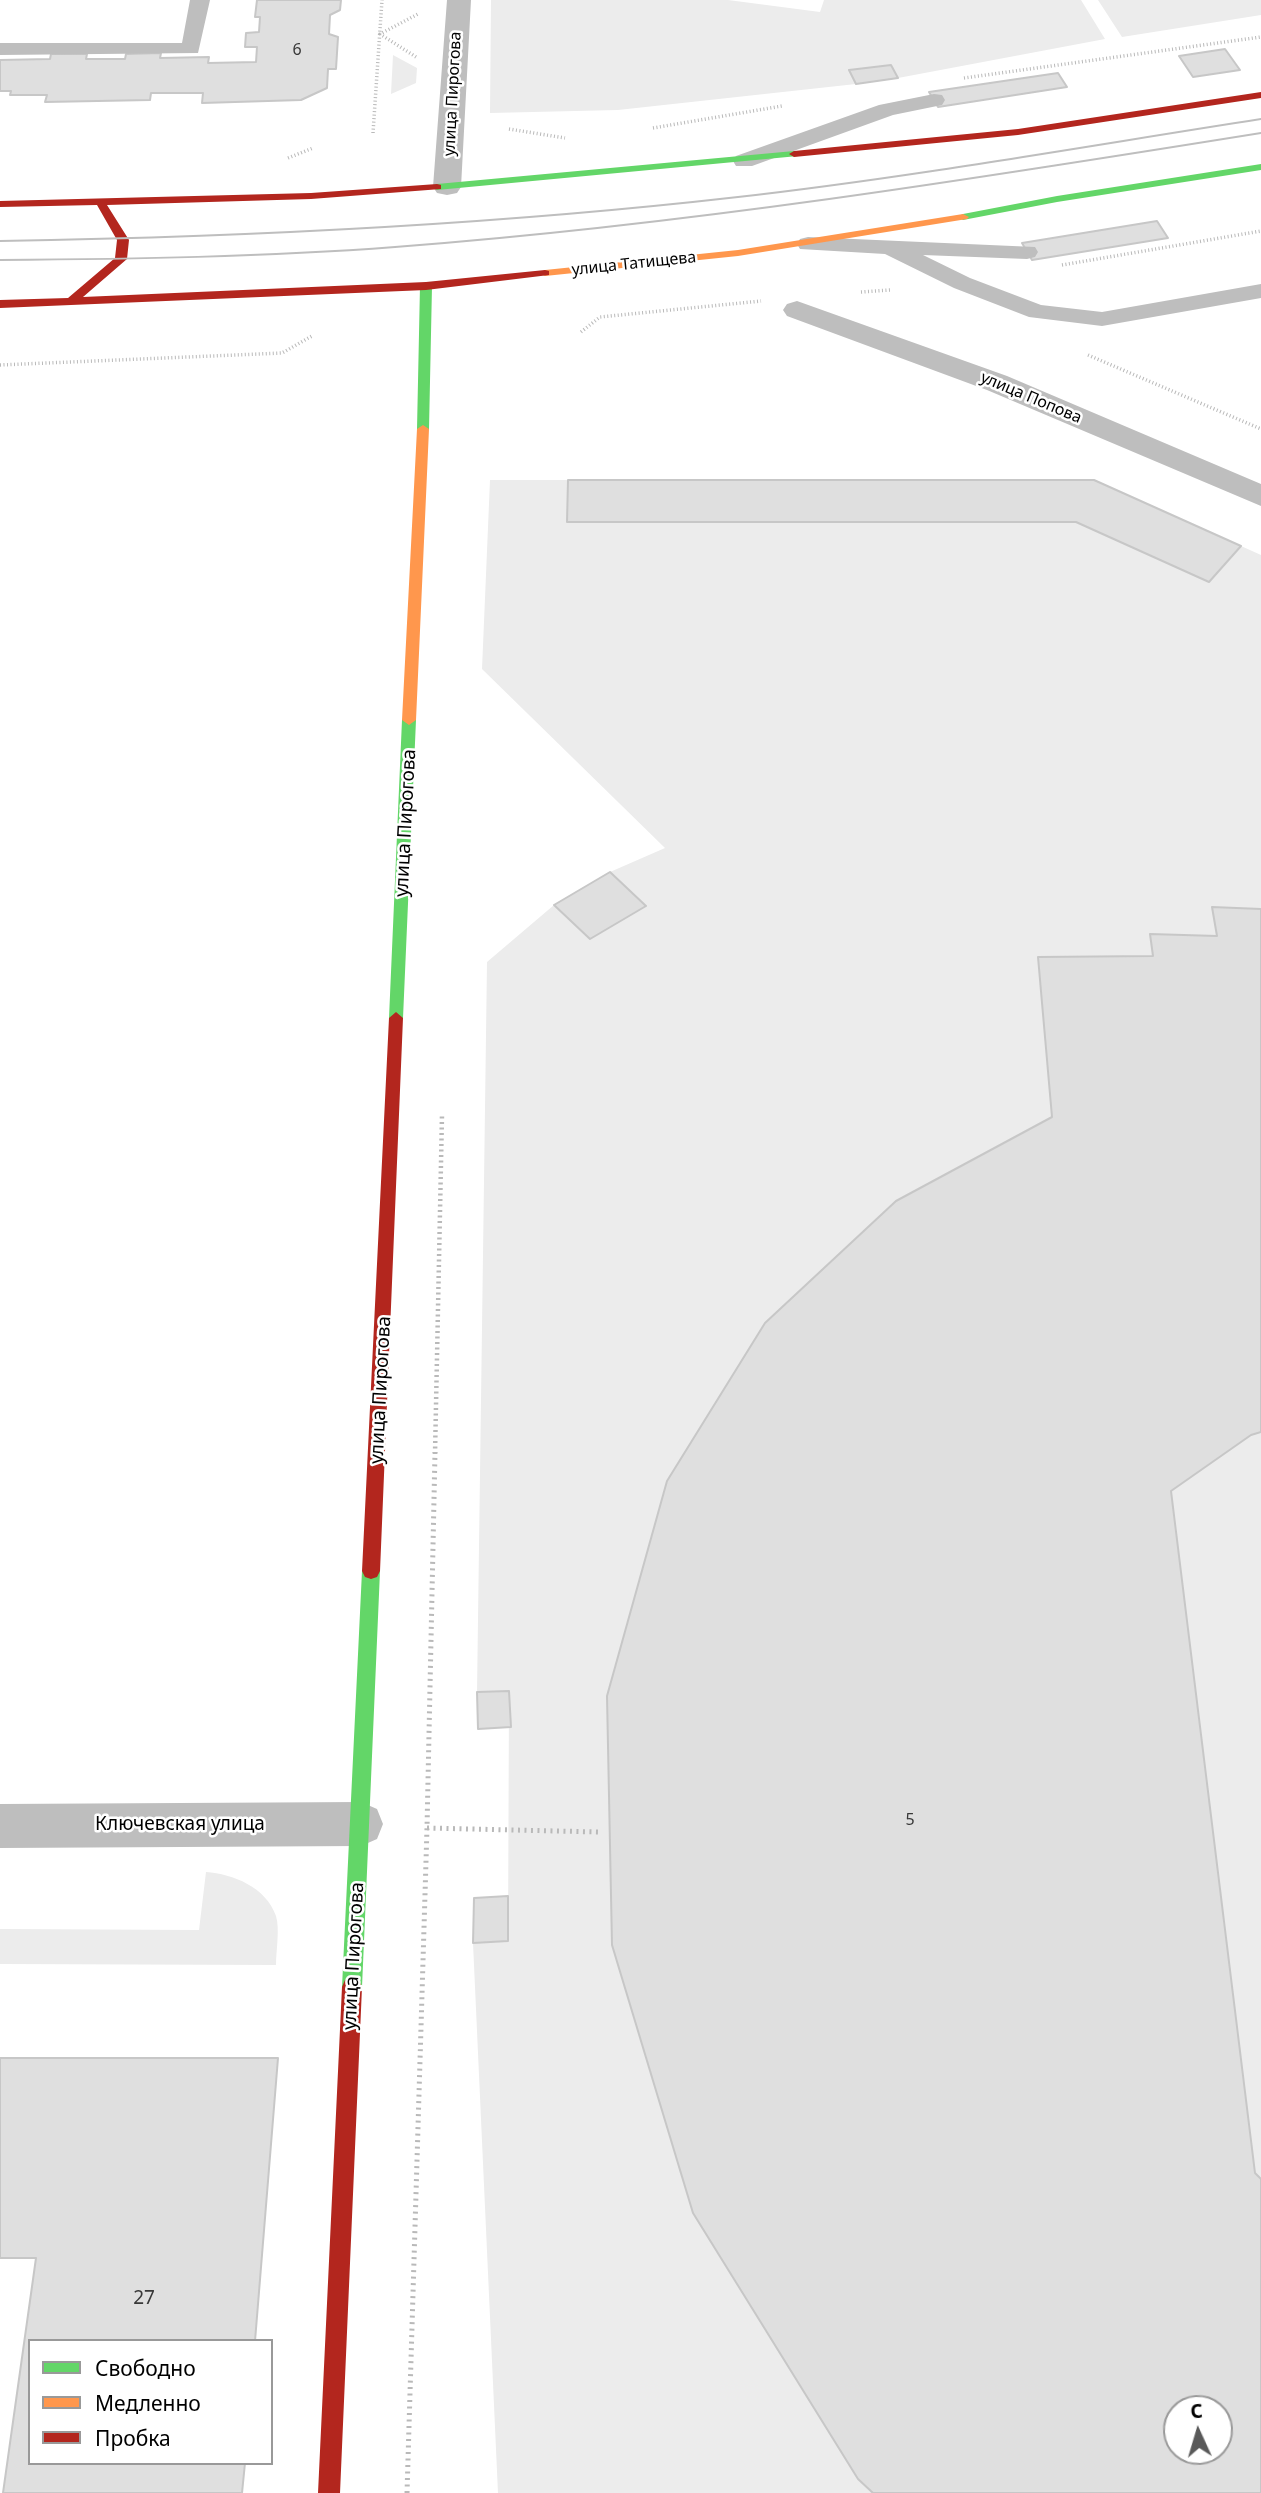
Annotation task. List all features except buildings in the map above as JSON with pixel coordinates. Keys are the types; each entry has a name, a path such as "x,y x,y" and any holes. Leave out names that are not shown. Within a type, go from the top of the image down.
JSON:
{"main road":[{"path":"0,204 101,204 311,196 447,187 744,161 1018,132 1261,95"},
{"name":"улица Татищева","path":"0,304 426,286 808,244 1057,199 1261,167"},
{"path":"69,303 121,259 123,240 101,204"},
{"name":"улица Пирогова","path":"329,2493 410,748 427,331 426,286"}],"street":[{"name":"улица Пирогова","path":"447,187 458,0"},
{"name":"улица Попова","path":"797,310 998,383 1261,496"},
{"name":"Ключевская улица","path":"0,1826 361,1824"}],"lane":[{"path":"0,49 191,49 200,0"},
{"path":"744,161 887,110 934,100"},
{"path":"808,244 1027,252"},
{"path":"891,248 961,283 1037,312 1102,319 1261,291"}],"path":[{"path":"373,133 382,0"},
{"path":"380,34 422,12"},
{"path":"380,34 418,59"},
{"path":"0,365 282,353 312,336"},
{"path":"1083,354 1261,429"},
{"path":"407,2493 427,1828 442,1102"},
{"path":"427,1828 599,1832"}],"shaded area":[{"path":"491,0 728,0 820,12 824,0 1081,0 1105,39 898,78 890,65 849,70 856,84 618,110 490,113"},
{"path":"1098,0 1261,0 1261,15 1122,37"},
{"path":"393,55 417,68 416,83 391,94"},
{"path":"490,480 1094,480 1261,555 1261,2493 498,2493 473,1943 508,1941 509,1691 477,1692 487,962 554,905 610,872 665,848 482,669"},
{"path":"206,1872 237,1879 265,1897 276,1916 278,1927 276,1965 0,1964 0,1929 199,1930"}],"tram line":[{"path":"0,241 370,228 646,207 869,180 1261,119"},
{"path":"0,260 297,253 504,238 829,199 1261,133"}],"traffic: fast":[{"path":"437,187 794,154"},
{"path":"963,217 1057,199 1261,167"},
{"path":"423,429 426,286"},
{"path":"396,1018 409,720"},
{"path":"352,1987 371,1571"}],"traffic: slow":[{"path":"545,273 738,253 963,217"},
{"path":"409,720 423,429"}],"traffic: jam":[{"path":"794,154 1018,132 1261,95"},
{"path":"0,204 311,196 437,187"},
{"path":"69,303 121,259 123,240 101,203"},
{"path":"0,304 426,286 545,273"},
{"path":"371,1571 396,1018"},
{"path":"329,2493 352,1987"}]}
